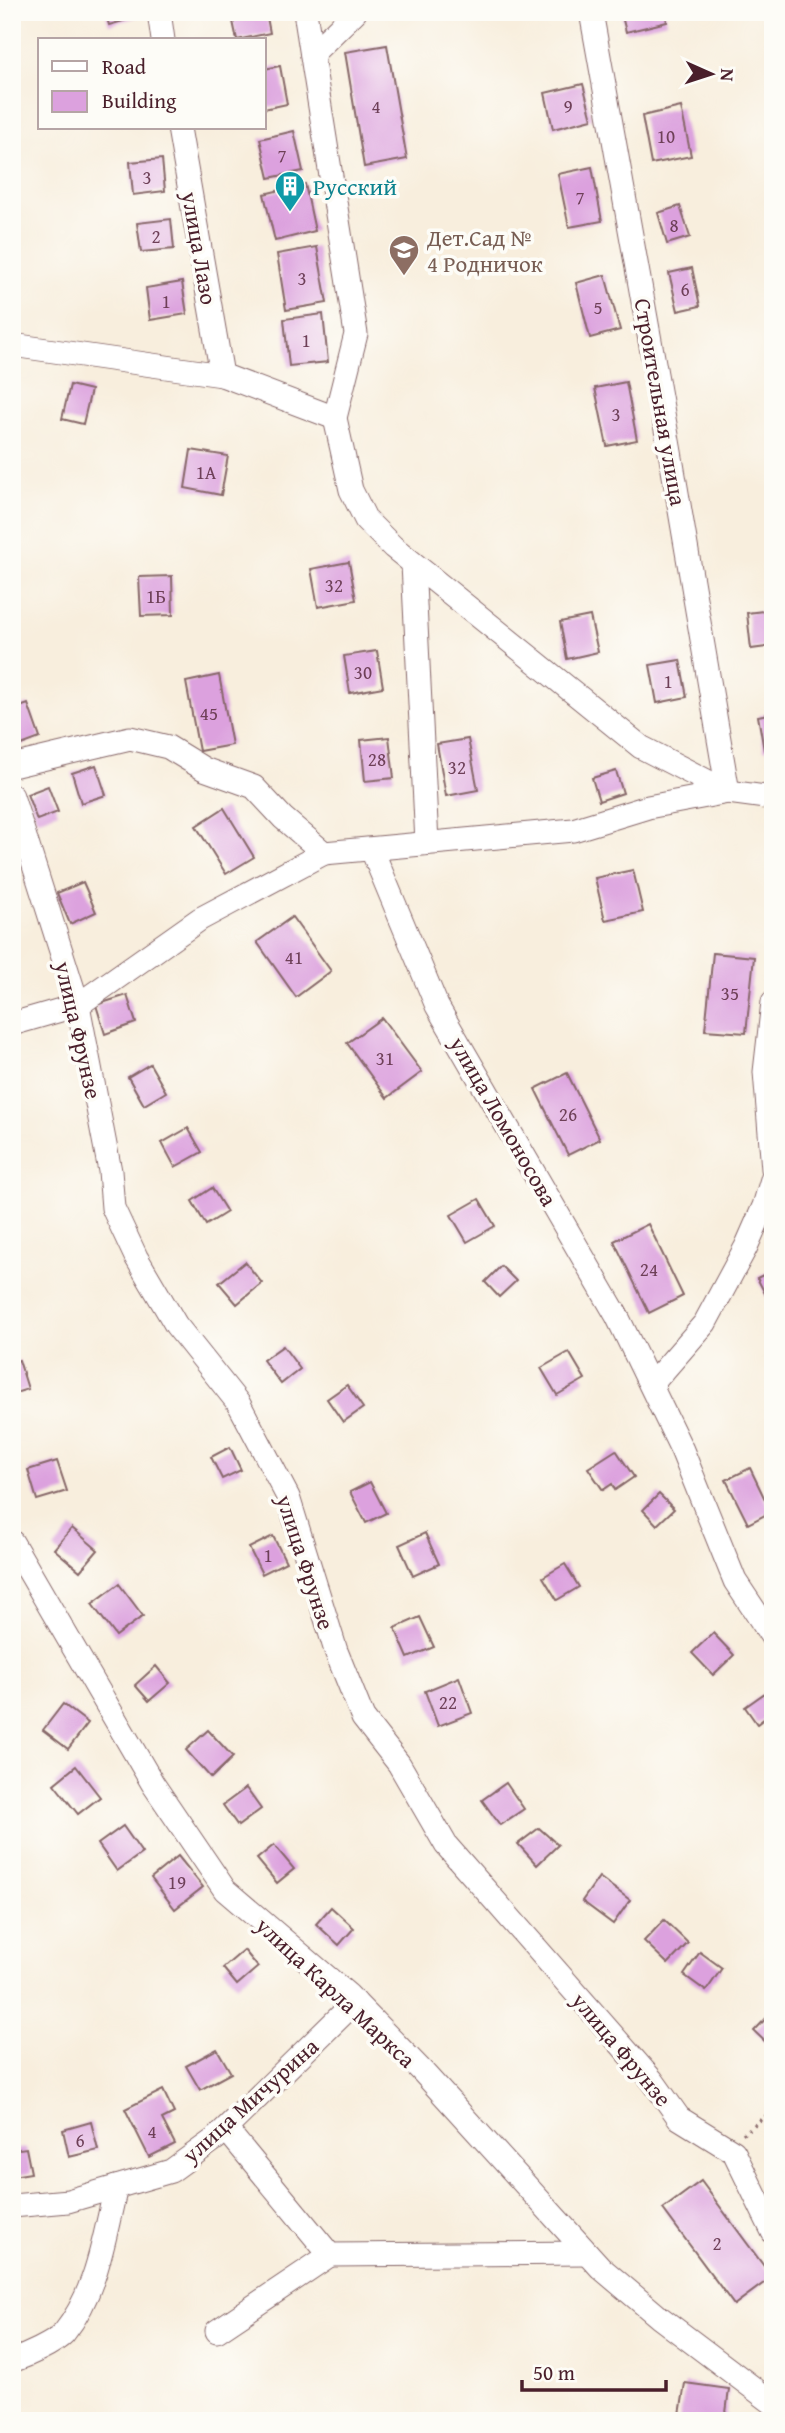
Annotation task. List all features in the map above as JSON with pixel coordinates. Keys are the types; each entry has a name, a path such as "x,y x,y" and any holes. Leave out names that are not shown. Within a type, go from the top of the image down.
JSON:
{"street":[{"path":"159,12 163,38"},
{"path":"305,12 356,334 335,418 351,490 366,520 413,564 641,747 727,792"},
{"path":"312,54 355,12"},
{"name":"Строительная улица","path":"591,12 670,452 727,792"},
{"name":"улица Лазо","path":"179,130 222,371"},
{"path":"12,345 222,371 335,418"},
{"path":"413,564 427,843"},
{"path":"12,766 130,738 168,747 205,769 254,787 283,818 324,853"},
{"path":"12,1024 78,1005 200,919 324,853 573,830 648,807 727,792 773,798"},
{"name":"улица Фрунзе","path":"12,796 78,1005 110,1171 113,1208 136,1257 176,1325 239,1404 288,1497 336,1651 363,1717 399,1764 446,1845 652,2080 679,2118 734,2152 773,2232"},
{"name":"улица Ломоносова","path":"372,850 437,1006 617,1316 682,1450 735,1581 773,1638"},
{"path":"773,1002 765,1072 773,1169"},
{"path":"651,1385 705,1323 746,1247 764,1206 773,1176"},
{"name":"улица Карла Маркса","path":"12,1542 153,1784 225,1890 355,2002 422,2071 601,2268 659,2317 773,2403"},
{"name":"улица Мичурина","path":"12,2206 68,2201 171,2171 226,2129 355,2002"},
{"path":"226,2129 330,2255"},
{"path":"12,2361 27,2356 63,2335 91,2288 116,2187"},
{"path":"216,2331 330,2255 587,2253"}],"path":[{"path":"715,2140 740,2136 773,2110"}],"building":[{"path":"105,12 136,12 137,17 109,25"},
{"path":"231,12 266,12 270,33 237,38"},
{"path":"621,12 665,12 667,22 626,32"},
{"path":"387,45 407,159 364,167 345,52"},
{"path":"280,66 287,104 266,109 266,69"},
{"path":"583,84 592,119 553,129 545,93"},
{"path":"681,107 691,156 651,164 642,116"},
{"path":"294,131 303,171 269,178 260,139"},
{"path":"162,159 165,191 133,195 130,162"},
{"path":"592,167 602,221 569,227 558,174"},
{"name":"Русский","path":"305,184 315,231 275,241 264,194"},
{"path":"680,206 690,237 667,244 658,213"},
{"path":"171,219 174,249 141,252 137,223"},
{"path":"317,247 327,303 286,310 277,254"},
{"path":"692,268 700,306 678,311 669,273"},
{"path":"605,275 620,330 590,338 576,283"},
{"path":"182,282 187,314 150,320 146,288"},
{"path":"323,314 328,362 289,366 284,319"},
{"path":"626,382 637,440 607,446 595,388"},
{"path":"70,385 91,390 83,424 62,419"},
{"path":"191,450 228,456 221,495 185,488"},
{"path":"349,562 356,600 318,607 311,569"},
{"path":"172,576 173,615 141,616 139,577"},
{"path":"773,610 773,646 751,649 747,613"},
{"path":"590,616 598,652 567,659 560,622"},
{"path":"377,651 383,687 350,693 344,656"},
{"path":"680,660 687,697 657,703 650,665"},
{"path":"219,675 232,745 199,751 186,682"},
{"path":"28,704 40,738 16,747 12,737 12,710"},
{"path":"773,713 773,748 764,750 758,716"},
{"path":"389,737 394,778 365,781 361,740"},
{"path":"468,739 478,790 446,796 437,744"},
{"path":"96,765 106,795 81,803 72,773"},
{"path":"616,771 623,793 599,801 592,778"},
{"path":"48,786 58,812 37,820 27,794"},
{"path":"224,808 254,857 226,874 196,826"},
{"path":"633,870 643,912 605,920 595,878"},
{"path":"83,882 96,912 70,924 57,893"},
{"path":"292,917 331,971 296,997 257,942"},
{"path":"713,953 754,957 746,1033 705,1030"},
{"path":"127,995 136,1023 105,1034 96,1005"},
{"path":"382,1018 422,1072 387,1098 347,1043"},
{"path":"150,1064 166,1092 144,1105 128,1077"},
{"path":"567,1073 600,1139 568,1155 535,1089"},
{"path":"188,1128 202,1152 175,1167 162,1143"},
{"path":"212,1188 227,1212 206,1225 192,1201"},
{"path":"479,1199 495,1226 467,1242 451,1215"},
{"path":"648,1224 683,1296 649,1313 614,1241"},
{"path":"245,1262 262,1283 237,1304 219,1283"},
{"path":"501,1266 516,1281 499,1297 485,1282"},
{"path":"773,1270 773,1309 757,1278"},
{"path":"283,1346 300,1369 281,1384 263,1360"},
{"path":"569,1352 585,1379 557,1395 541,1368"},
{"path":"19,1360 28,1389 12,1394 12,1362"},
{"path":"347,1385 363,1408 343,1422 327,1399"},
{"path":"230,1447 241,1470 222,1479 211,1457"},
{"path":"616,1450 634,1477 615,1490 612,1484 603,1490 588,1468"},
{"path":"57,1461 67,1491 37,1500 28,1470"},
{"path":"750,1468 771,1512 748,1524 726,1480"},
{"path":"370,1482 386,1513 366,1523 350,1492"},
{"path":"659,1494 674,1509 657,1525 643,1510"},
{"path":"72,1528 98,1550 80,1571 54,1549"},
{"path":"425,1533 439,1564 413,1576 399,1545"},
{"path":"273,1536 286,1562 262,1574 249,1548"},
{"path":"565,1564 579,1587 557,1600 543,1577"},
{"path":"119,1584 143,1616 116,1636 92,1604"},
{"path":"420,1617 434,1647 408,1658 395,1628"},
{"path":"713,1633 734,1655 713,1675 692,1653"},
{"path":"156,1666 170,1683 149,1701 135,1685"},
{"path":"459,1677 472,1713 438,1726 425,1691"},
{"path":"769,1690 773,1696 773,1712 757,1724 745,1707"},
{"path":"63,1704 88,1723 68,1749 43,1730"},
{"path":"208,1730 233,1757 211,1778 186,1750"},
{"path":"76,1766 100,1797 78,1814 54,1784"},
{"path":"506,1783 524,1809 500,1825 482,1800"},
{"path":"246,1788 261,1809 238,1826 223,1805"},
{"path":"123,1826 142,1853 117,1871 98,1844"},
{"path":"539,1828 558,1845 537,1865 518,1844"},
{"path":"274,1845 294,1869 277,1883 257,1859"},
{"path":"178,1856 203,1887 175,1909 151,1878"},
{"path":"599,1877 630,1900 613,1924 582,1901"},
{"path":"331,1907 354,1928 339,1945 316,1924"},
{"path":"664,1920 688,1943 668,1964 644,1941"},
{"path":"244,1950 258,1967 237,1985 223,1968"},
{"path":"700,1952 722,1968 706,1991 684,1975"},
{"path":"773,2011 773,2049 754,2031"},
{"path":"217,2049 231,2073 200,2090 186,2066"},
{"path":"163,2090 174,2113 162,2119 175,2144 149,2157 125,2109"},
{"path":"91,2122 98,2150 69,2157 63,2130"},
{"path":"26,2148 31,2173 12,2176 12,2150"},
{"path":"701,2181 772,2277 734,2305 663,2209"},
{"path":"685,2383 729,2389 725,2421 679,2421"}],"place":[{"name":"Русский","path":"290,213"},
{"name":"Дет.Сад № 4 Родничок","path":"404,277"}]}
